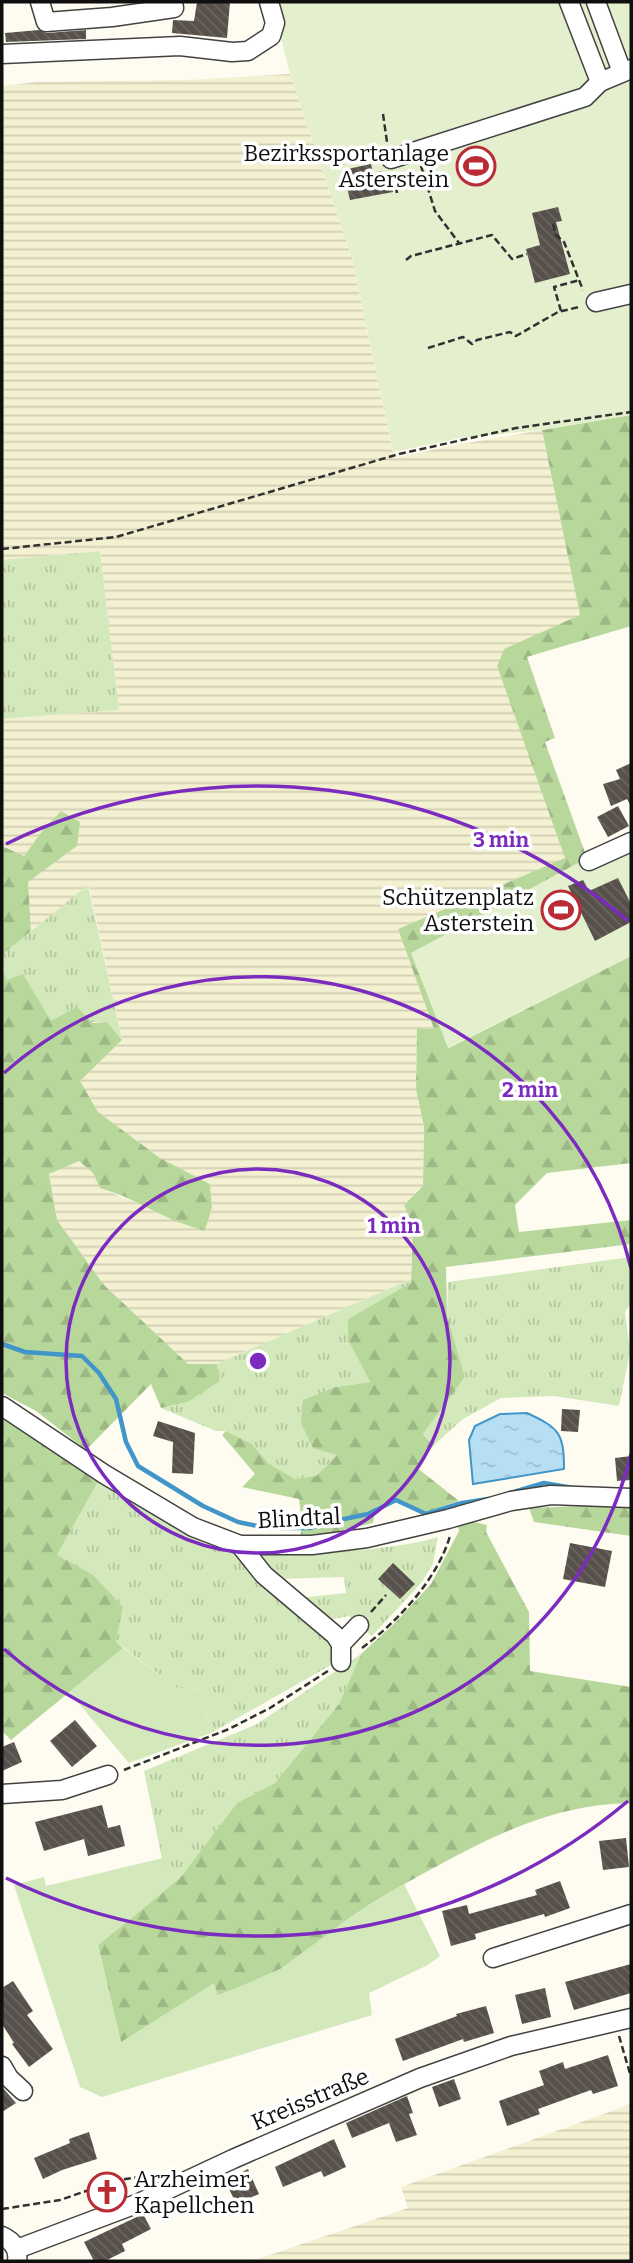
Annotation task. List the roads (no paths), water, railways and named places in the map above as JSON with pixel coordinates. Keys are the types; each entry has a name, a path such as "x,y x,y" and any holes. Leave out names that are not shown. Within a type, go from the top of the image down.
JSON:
{"street":[{"path":"40,2 46,22 112,17 174,8 173,2"},
{"path":"2,54 180,46 232,52 248,51 271,36 275,23 269,2"},
{"path":"569,2 600,82"},
{"path":"391,159 585,97 600,82 627,71 596,2"},
{"path":"589,300 631,294"},
{"path":"589,862 631,842"},
{"name":"Blindtal","path":"2,1406 104,1474 194,1527 240,1545 312,1545 367,1538 511,1501 551,1495 631,1498"},
{"path":"240,1545 264,1575 335,1635 341,1653 359,1625"},
{"path":"2,1794 62,1790 108,1776"},
{"path":"493,1958 631,1914"},
{"name":"Kreisstraße","path":"2,2236 11,2241 17,2255 420,2078 511,2046 623,2020"},
{"path":"2,2066 9,2078 23,2091"}],"water":[{"path":"527,1413 558,1433 563,1447 564,1469 473,1484 469,1440 475,1426 500,1414"}],"waterway":[{"path":"2,1344 25,1352 82,1356 99,1373 116,1399 126,1442 138,1466 203,1506 238,1522 267,1528 310,1528 368,1514 396,1500 426,1514 462,1503 488,1499"},
{"path":"507,1494 544,1483 573,1488"}],"place":[{"name":"Bezirkssportanlage Asterstein","path":"476,166"},
{"name":"Schützenplatz Asterstein","path":"561,910"},
{"name":"Arzheimer Kapellchen","path":"107,2192"}]}
